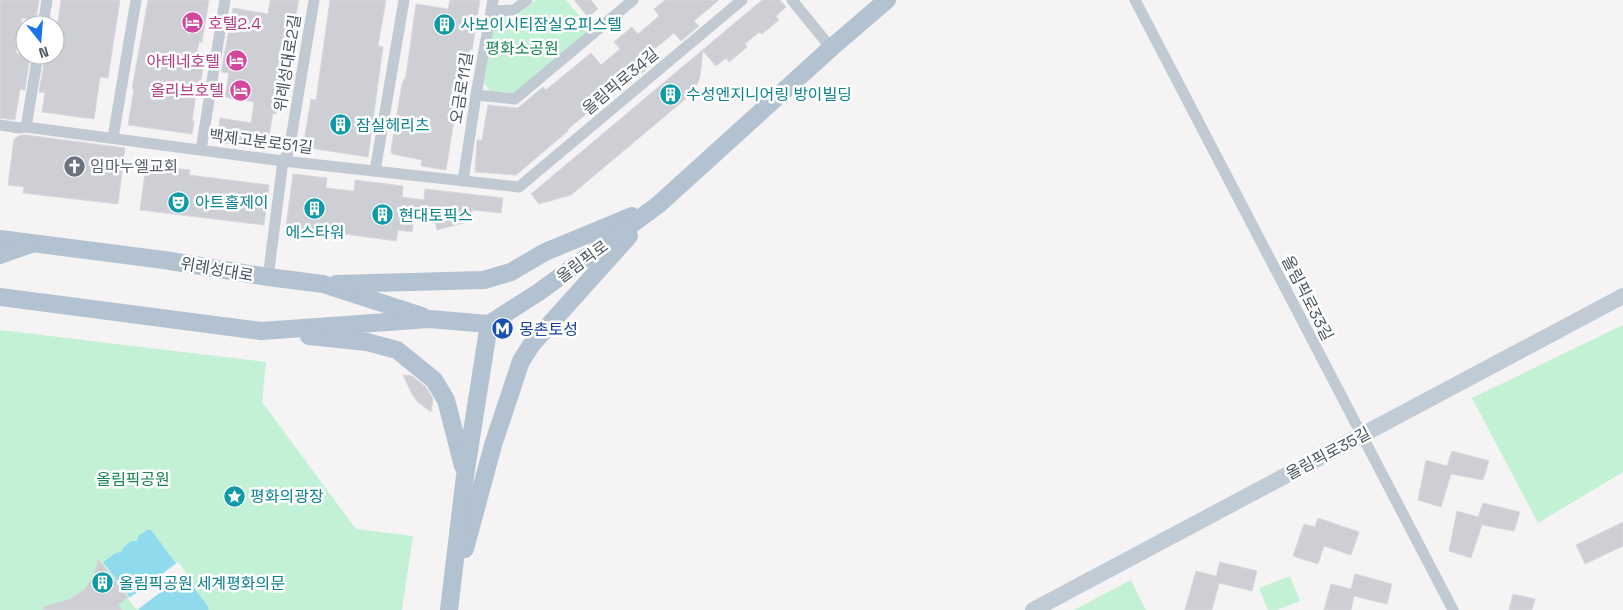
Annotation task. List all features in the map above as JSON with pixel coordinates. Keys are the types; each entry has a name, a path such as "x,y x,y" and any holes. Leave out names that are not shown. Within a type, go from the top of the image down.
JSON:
{"main road":[{"name":"올림픽로","path":"489,324 539,292 658,205 831,48 887,0"},
{"path":"323,284 484,280 512,272 545,252 658,205"},
{"path":"450,602 493,445 521,361 532,344 582,287 658,205"},
{"name":"위례성대로","path":"0,238 323,284 429,319"},
{"path":"0,255 34,243"},
{"name":"위례성대로","path":"0,297 261,331 429,319 489,324"},
{"path":"450,602 465,476 489,324"},
{"path":"261,331 366,342 397,350 434,380 446,400 465,476"}],"street":[{"path":"45,15 47,0"},
{"path":"113,138 136,0"},
{"path":"201,150 225,0"},
{"name":"위례성대로2길","path":"268,277 283,161 289,151 314,0"},
{"path":"376,171 404,0"},
{"path":"492,5 514,10 527,0"},
{"path":"476,94 515,99 633,0"},
{"name":"올림픽로34길","path":"519,187 742,0"},
{"path":"792,0 831,48"},
{"name":"올림픽로33길","path":"1135,0 1360,435 1453,610"},
{"name":"오금로11길","path":"463,181 492,5"},
{"path":"26,127 36,65"},
{"name":"백제고분로51길","path":"0,125 283,161 519,187"},
{"name":"올림픽로35길","path":"1033,610 1623,296"}],"green space":[{"name":"평화소공원","path":"536,0 566,0 591,29 514,94 490,91 484,83 494,22 502,16 514,18"},
{"path":"1623,325 1623,472 1538,523 1472,398"},
{"name":"올림픽공원","path":"0,330 266,362 262,402 356,529 413,536 402,610 0,610"},
{"path":"1290,576 1300,601 1277,610 1268,610 1259,588"},
{"path":"1131,580 1146,610 1074,610"}],"water":[{"path":"147,530 151,530 209,608 208,610 140,610 103,562 116,553 121,552 131,541 137,541 138,536"}],"pier":[{"path":"178,562 186,573 137,610 128,599"}],"building":[{"path":"0,0 39,0 37,15 15,15 15,65 29,65 25,90 20,89 15,120 0,118"},
{"path":"61,0 120,0 108,78 100,77 94,119 42,112 45,93 39,92 44,65 65,65 65,15 59,15"},
{"path":"148,0 209,0 202,42 199,42 194,66 203,68 201,81 198,80 192,134 128,125 134,89 132,89"},
{"path":"270,0 299,0 281,110 277,109 276,114 273,113 267,148 217,142 220,118 251,123 254,102 225,97 229,73 221,72 233,8 268,14"},
{"path":"330,0 386,0 378,46 383,47 368,157 303,147 311,99 316,100"},
{"path":"450,0 480,0 472,50 470,49 461,97 458,96 446,170 421,166 422,160 392,154 391,150 402,84 406,76 416,4 448,9"},
{"path":"574,0 591,0 598,9 588,17"},
{"path":"665,0 719,0 694,21 699,26 681,41 674,33 652,51 659,59 641,74 634,66 618,79 620,82 590,107 592,109 516,175 475,172 477,140 482,140 488,105 518,108 543,87 546,90 591,53 601,65 620,49 614,42 632,27 638,34 659,16 654,9"},
{"path":"762,0 780,0 786,7 776,16 779,20 762,34 759,32 745,44 747,47 729,62 726,58 716,66 703,51 700,77 695,89 689,96 571,195 539,204 531,194"},
{"name":"임마누엘교회","path":"21,135 125,148 118,204 23,193 24,187 8,185 14,139"},
{"path":"146,165 190,170 189,175 269,185 264,225 140,210"},
{"path":"293,174 327,178 326,188 354,191 355,180 403,186 402,197 424,200 425,189 503,198 501,213 472,210 474,220 437,230 435,222 414,219 412,232 398,230 396,241 286,226"},
{"path":"403,375 412,376 426,387 433,399 431,412 413,396"},
{"path":"1452,451 1489,461 1483,480 1451,474 1441,507 1418,500 1426,460 1447,466"},
{"path":"1483,503 1520,512 1514,531 1482,525 1471,558 1449,551 1457,511 1478,517"},
{"path":"1318,518 1359,532 1351,555 1324,546 1318,564 1293,556 1304,524 1315,527"},
{"path":"1623,522 1623,546 1585,564 1576,545"},
{"name":"올림픽공원 세계평화의문","path":"98,559 128,597 118,605 122,610 43,610 43,607 70,599 84,590 94,576"},
{"path":"1220,562 1257,571 1252,591 1219,583 1212,610 1185,610 1196,571 1216,576"},
{"path":"1355,574 1392,584 1387,604 1354,596 1351,610 1324,610 1331,584 1351,589"},
{"path":"1513,594 1535,599 1532,610 1509,610"}],"place":[{"name":"호텔2.4","path":"192,23"},
{"name":"사보이시티잠실오피스텔","path":"444,24"},
{"name":"아테네호텔","path":"236,61"},
{"name":"올리브호텔","path":"240,90"},
{"name":"수성엔지니어링 방이빌딩","path":"670,94"},
{"name":"잠실헤리츠","path":"340,125"},
{"name":"임마누엘교회","path":"74,166"},
{"name":"아트홀제이","path":"179,202"},
{"name":"에스타워","path":"315,208"},
{"name":"현대토픽스","path":"383,215"},
{"name":"몽촌토성","path":"503,329"},
{"name":"평화의광장","path":"234,496"},
{"name":"올림픽공원 세계평화의문","path":"103,583"}]}
